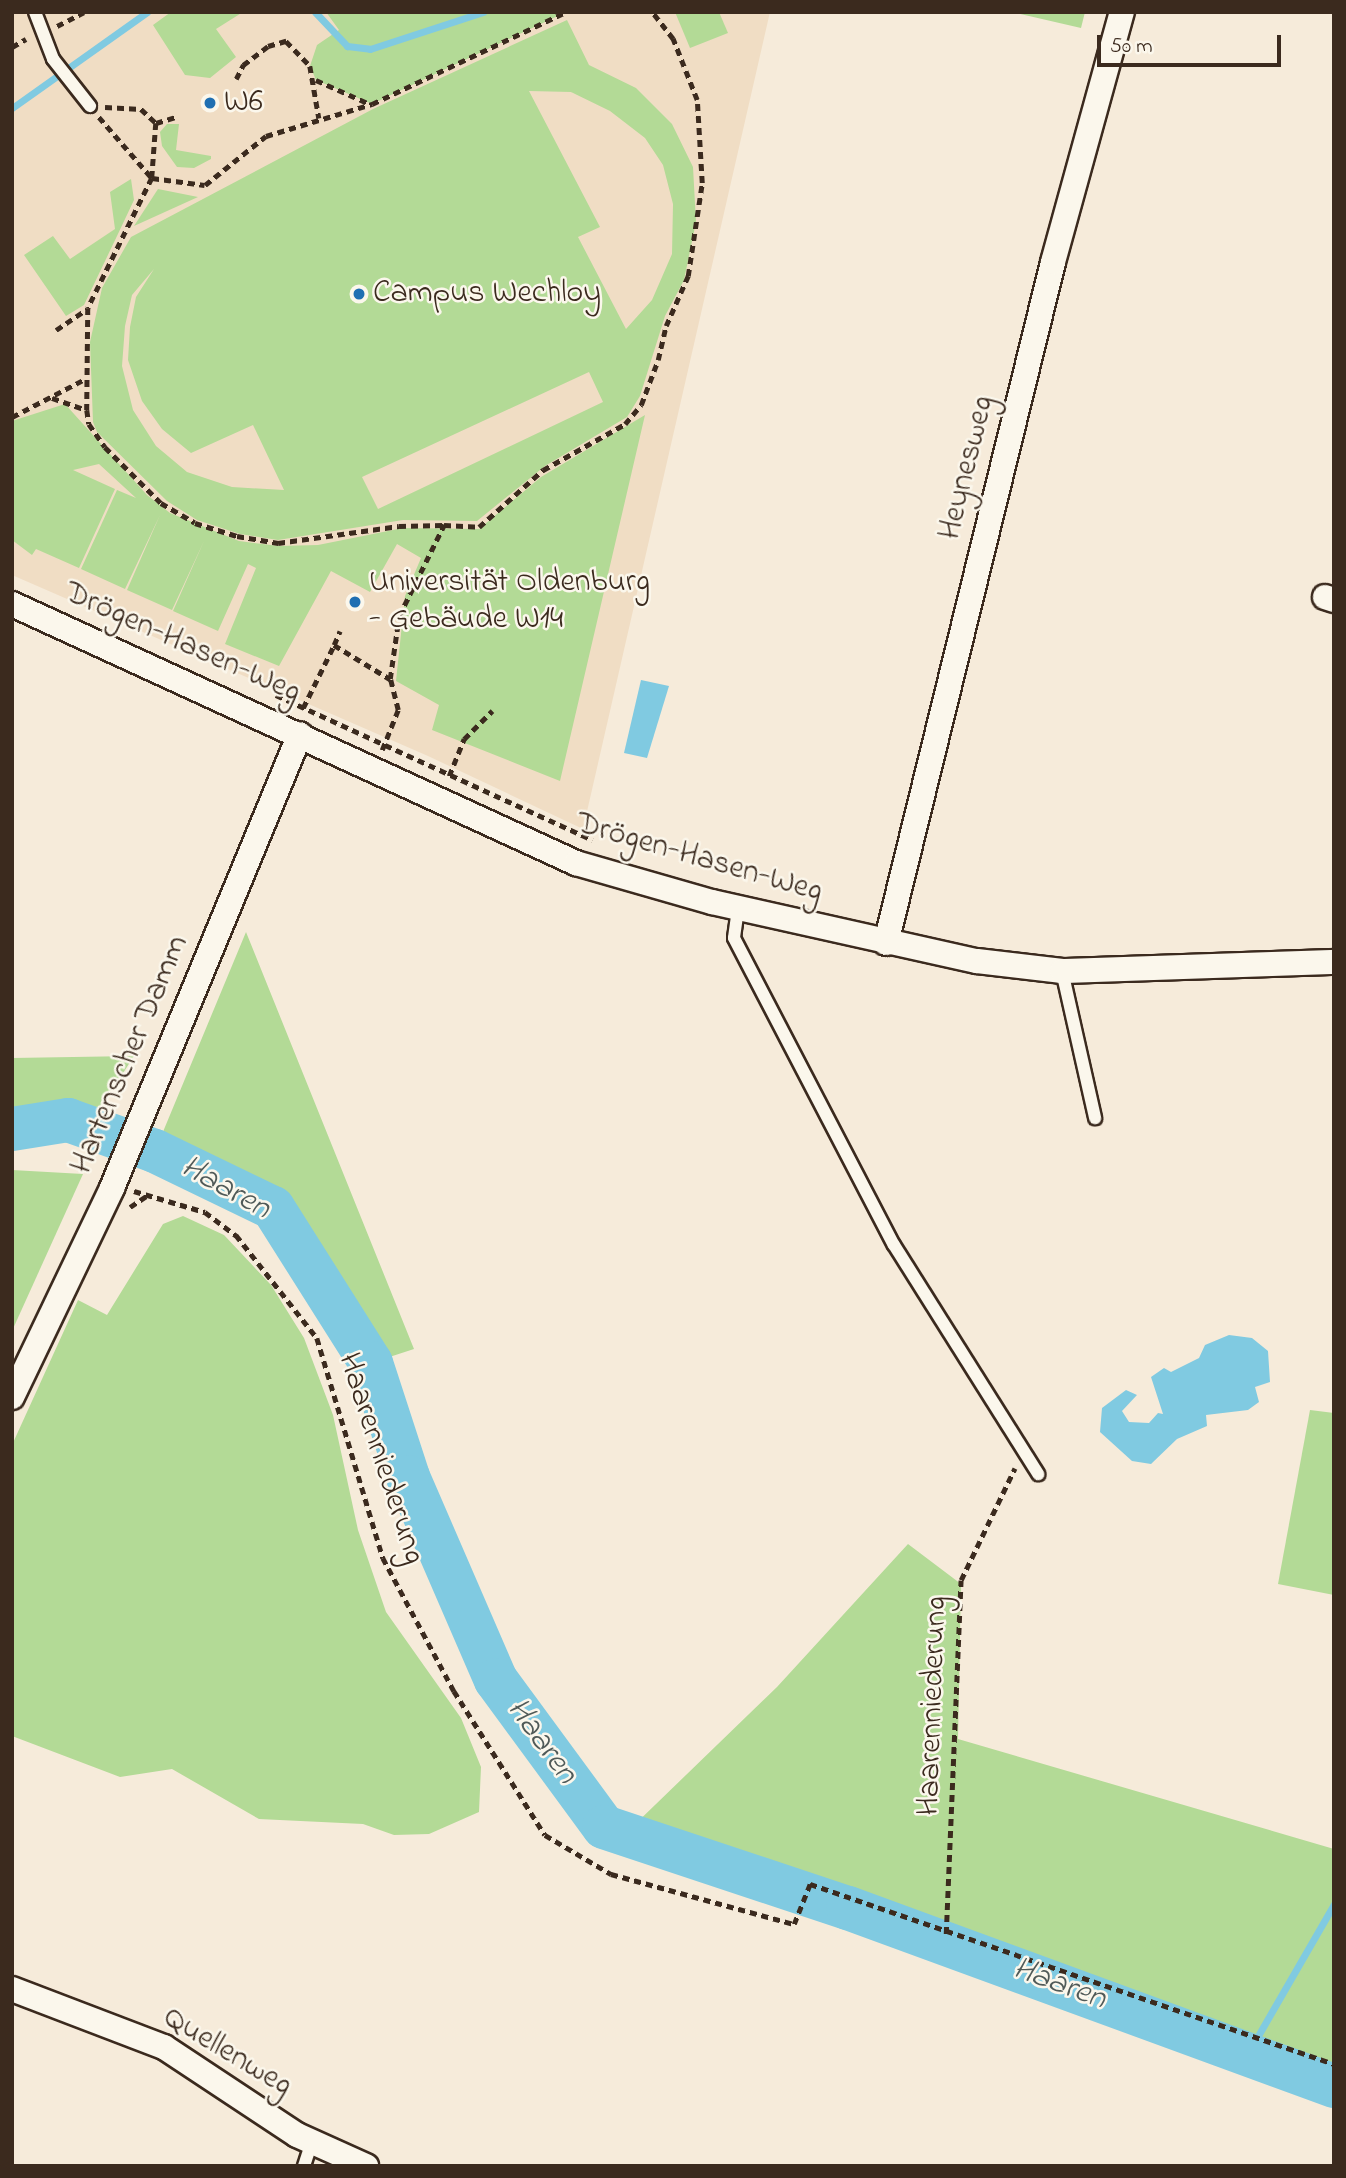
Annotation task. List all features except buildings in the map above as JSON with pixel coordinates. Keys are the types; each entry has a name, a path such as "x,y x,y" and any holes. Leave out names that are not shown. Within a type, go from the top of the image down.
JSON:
{"street":[{"name":"Heynesweg","path":"886,943 1054,261 1122,12"},
{"name":"Drögen-Hasen-Weg","path":"12,604 374,767 576,863 738,909 977,961 1062,971 1334,961"},
{"name":"Hartenscher Damm","path":"12,1397 119,1186 142,1116 300,734"},
{"name":"Quellenweg","path":"12,1989 164,2047 312,2141 366,2166"}],"lane":[{"path":"35,12 54,59 90,106"},
{"path":"738,909 734,938 894,1245 1038,1474"},
{"path":"1062,971 1095,1118"},
{"path":"304,2166 312,2141"}],"path":[{"path":"43,33 84,12"},
{"path":"90,106 152,178 205,185 265,136 372,104 566,12"},
{"path":"156,122 152,178 88,308 85,379 87,410 89,424 99,439 132,476 162,503 195,523 278,543 399,526 478,527 543,470 625,424 642,405 666,326 688,276 702,183 697,100 673,39 652,12"},
{"path":"12,36 21,40"},
{"path":"236,79 243,65 268,46 286,41 310,65 316,80 372,104"},
{"path":"316,80 312,85 319,118"},
{"path":"90,106 141,109 156,122"},
{"path":"156,122 176,117"},
{"path":"57,330 88,308"},
{"path":"12,417 85,379"},
{"path":"51,398 87,410"},
{"path":"374,767 398,710 390,679 399,616 444,525"},
{"path":"391,613 399,616"},
{"path":"300,734 303,707 341,631"},
{"path":"334,645 390,679"},
{"path":"439,799 464,739 492,711"},
{"name":"Haarenniederung","path":"119,1186 150,1193 205,1213 236,1235 269,1270 317,1338 383,1558 454,1691 545,1835 611,1874 794,1924 810,1884 946,1934 961,1580 1023,1451"},
{"path":"946,1934 1334,2064"}],"shaded area":[{"name":"Campus Wechloy","path":"12,12 770,12 583,829 428,756 12,575"}],"green space":[{"path":"171,12 243,12 216,29 236,57 210,78 185,75 153,25"},
{"path":"326,12 566,12 372,104 316,80 310,66 317,45 339,30"},
{"path":"675,12 719,12 728,33 690,48"},
{"path":"1012,12 1085,12 1081,28"},
{"path":"567,20 589,65 636,88 672,124 693,167 696,222 684,280 665,316 640,396 627,417 545,466 477,521 403,520 278,540 240,534 197,520 167,501 97,432 93,422 90,342 102,288 131,237 373,109","holes":["529,91 571,92 610,111 645,138 663,165 673,204 672,254 652,300 626,329 578,237 600,227","154,269 136,297 130,327 128,360 142,401 162,429 191,453 253,425 284,490 232,487 187,472 156,446 133,410 122,366 125,326 132,295","589,372 603,402 378,509 362,477"]},
{"path":"167,124 179,124 176,150 211,156 211,159 194,168 177,167 162,146 160,132"},
{"path":"131,179 134,200 117,236 84,305 66,316 24,255 53,236 70,259 115,229 110,192"},
{"path":"158,189 198,197 134,226"},
{"path":"65,404 147,495 170,513 239,541 279,546 318,545 403,528 479,529 541,477 645,415 560,781 432,730 439,705 396,681 405,596 421,558 397,544 370,592 331,571 279,666 225,644 256,568 248,564 218,631 173,611 204,541 172,610 127,590 160,515 125,589 81,569 117,490 136,498 99,464 73,470 115,489 79,568 36,549 32,555 12,540 12,421"},
{"path":"246,932 414,1349 371,1363 273,1208 155,1151"},
{"path":"134,1056 98,1112 38,1105 12,1110 12,1058"},
{"path":"12,1170 83,1174 12,1331"},
{"path":"183,1216 224,1235 271,1285 304,1338 333,1415 358,1530 386,1612 461,1718 481,1767 479,1812 429,1834 394,1835 363,1824 259,1819 172,1769 120,1777 12,1736 12,1445 78,1300 107,1315 163,1224"},
{"path":"1310,1410 1334,1413 1334,1595 1278,1584"},
{"path":"908,1544 961,1584 958,1739 1334,1849 1334,2087 625,1834 777,1687"}],"water":[{"path":"641,680 669,686 647,758 624,753"},
{"path":"1229,1335 1252,1338 1268,1351 1270,1382 1255,1387 1259,1402 1248,1410 1206,1415 1207,1426 1177,1439 1151,1464 1132,1461 1100,1432 1102,1408 1126,1390 1137,1395 1122,1411 1129,1422 1149,1423 1158,1413 1163,1414 1151,1377 1164,1368 1171,1372 1199,1358 1205,1345"}],"waterway":[{"path":"12,108 147,12"},
{"path":"315,12 347,46 370,49 483,12"},
{"name":"Haaren","path":"12,1129 68,1120 155,1151 273,1208 371,1363 408,1477 496,1680 604,1827 848,1908 1334,2086"},
{"path":"1259,2034 1334,1904"}],"place":[{"name":"W6","path":"210,103"},
{"name":"Campus Wechloy","path":"359,294"},
{"name":"Universität Oldenburg - Gebäude W14","path":"355,602"}]}
